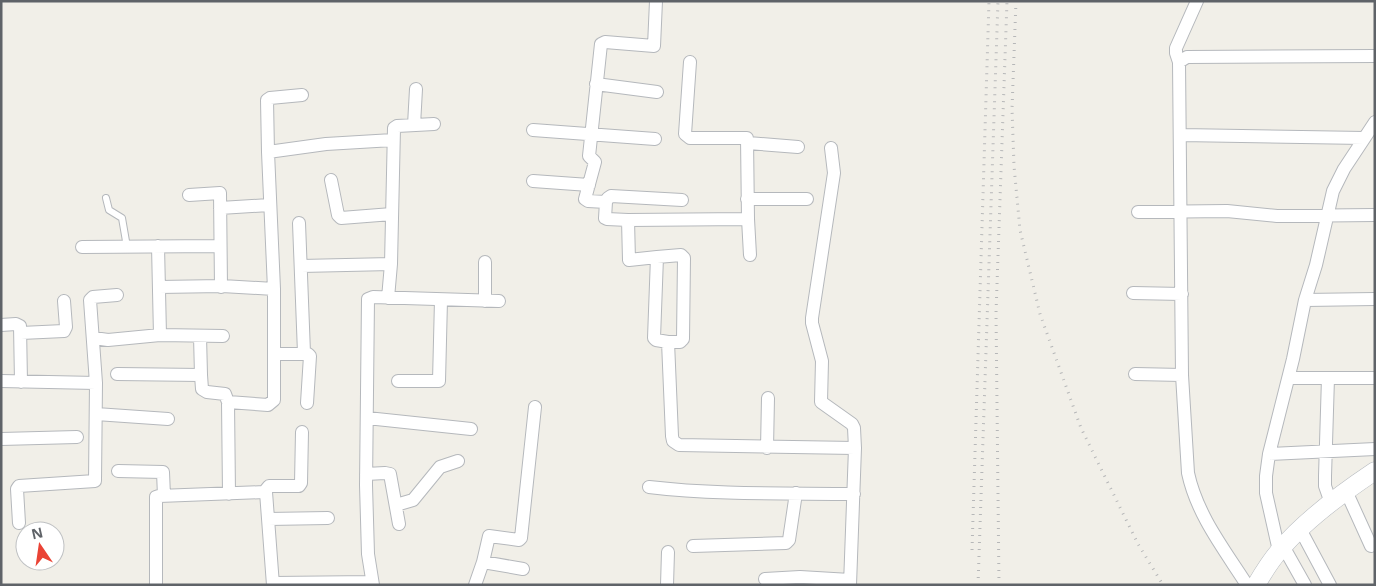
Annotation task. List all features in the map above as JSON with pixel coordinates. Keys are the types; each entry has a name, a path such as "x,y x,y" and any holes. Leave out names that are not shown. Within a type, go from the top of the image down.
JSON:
{"street":[{"path":"606,202 586,200 595,161 589,157 590,134 602,43 654,46 656,1"},
{"path":"1197,1 1177,44 1176,53 1179,62 1181,135 1182,375 1185,445 1191,488 1203,516 1247,585"},
{"path":"1179,62 1187,57 1375,56"},
{"path":"690,62 685,134 690,138 745,137 748,140 746,199 750,255"},
{"path":"596,84 657,92"},
{"path":"414,125 416,89"},
{"path":"228,402 268,405 273,402 275,354 274,289 269,205 267,100 270,98 302,95"},
{"path":"1306,585 1281,548 1266,494 1266,476 1305,300 1316,265 1333,191 1337,181 1369,136 1375,122"},
{"path":"388,298 391,264 393,140 395,127 434,124"},
{"path":"533,130 655,139"},
{"path":"1181,135 1369,136"},
{"path":"268,152 326,144 393,140"},
{"path":"748,143 798,147"},
{"path":"765,579 800,576 850,583 854,494 854,428 852,424 822,402 822,360 812,323 834,173 831,148"},
{"path":"331,180 338,215 341,218 392,214"},
{"path":"533,180 588,185"},
{"path":"189,195 220,194 219,246 221,287"},
{"path":"682,200 611,196 606,202 606,219 748,219"},
{"path":"746,199 807,199"},
{"path":"220,208 269,205"},
{"path":"1138,212 1227,211 1278,216 1375,216"},
{"path":"628,220 629,260 681,254 684,258 683,338 680,342 668,342 654,338 657,257"},
{"path":"299,223 303,354"},
{"path":"158,246 160,335"},
{"path":"82,247 219,246"},
{"path":"485,262 485,301"},
{"path":"300,266 391,264"},
{"path":"159,288 221,287 274,289"},
{"path":"1133,293 1182,294"},
{"path":"19,521 18,486 94,481 96,383 90,300 93,297 117,295"},
{"path":"302,432 300,485 270,486 266,492 273,584 372,583 368,554 366,474 367,303 370,298 499,301"},
{"path":"1305,300 1375,299"},
{"path":"398,381 439,381 441,300"},
{"path":"21,333 64,331 66,327 64,301"},
{"path":"1,325 18,325 21,333 21,382"},
{"path":"94,338 108,340 160,335 224,336"},
{"path":"200,336 201,375 204,391 225,394 228,402 229,494"},
{"path":"668,342 673,441 679,445 855,448"},
{"path":"275,354 308,354 310,356 308,402"},
{"path":"117,374 201,375"},
{"path":"1134,374 1182,375"},
{"path":"1289,378 1375,378"},
{"path":"1328,378 1325,486 1331,504"},
{"path":"1,381 96,383"},
{"path":"767,448 768,398"},
{"path":"475,585 489,536 519,540 521,538 536,407"},
{"path":"96,414 168,419"},
{"path":"366,418 471,429"},
{"path":"1,439 77,437"},
{"path":"1270,454 1375,449"},
{"path":"396,505 413,500 440,467 458,461"},
{"path":"118,471 163,472 164,496"},
{"path":"1256,585 1281,548 1300,529 1346,491 1375,471"},
{"path":"366,474 390,474 399,524"},
{"path":"649,487 688,491 854,494"},
{"path":"1346,491 1371,546"},
{"path":"156,585 155,500 159,496 266,492"},
{"path":"693,546 786,544 789,540 796,493"},
{"path":"268,519 328,518"},
{"path":"1300,529 1330,585"},
{"path":"667,585 668,552"},
{"path":"483,562 523,569"}],"lane":[{"path":"106,198 109,210 122,218 128,246"}],"railway":[{"path":"972,550 989,1"},
{"path":"978,585 998,1"},
{"path":"999,585 996,313 1007,1"},
{"path":"1016,1 1012,109 1014,166 1020,230 1040,314 1081,428 1138,544 1163,585"}]}
